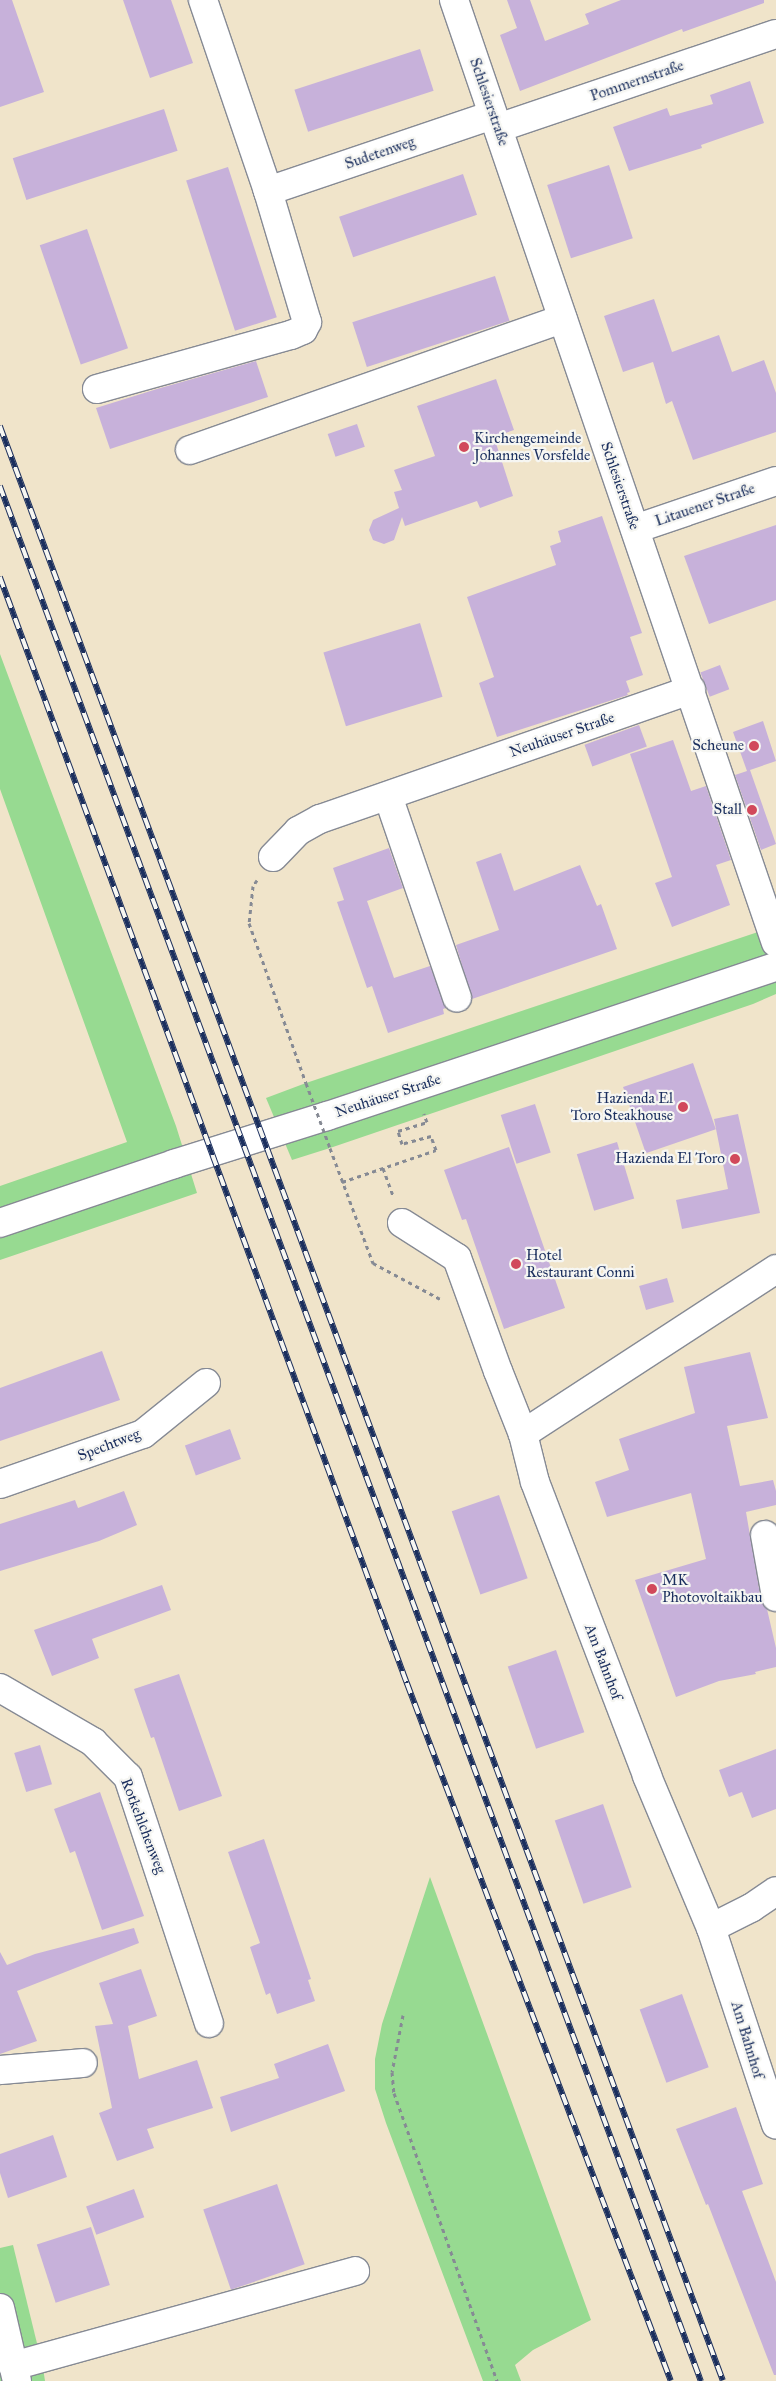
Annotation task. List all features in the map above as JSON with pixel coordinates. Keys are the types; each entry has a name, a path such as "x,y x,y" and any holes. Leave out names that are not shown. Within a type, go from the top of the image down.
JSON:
{"street":[{"path":"97,389 297,332 303,330 307,322 268,191 203,0"},
{"name":"Schlesierstraße","path":"454,0 776,943"},
{"name":"Pommernstraße","path":"495,122 776,34"},
{"name":"Sudetenweg","path":"268,191 495,122"},
{"path":"190,450 563,319"},
{"name":"Litauener Straße","path":"635,528 776,481"},
{"name":"Neuhäuser Straße","path":"273,857 298,831 320,819 691,690"},
{"path":"388,796 457,998"},
{"name":"Neuhäuser Straße","path":"0,1224 776,966"},
{"name":"Am Bahnhof","path":"402,1223 456,1258 523,1434 535,1482 563,1556 647,1776 711,1928 776,2125"},
{"path":"523,1434 776,1269"},
{"name":"Spechtweg","path":"0,1484 143,1434 206,1383"},
{"path":"765,1535 776,1598"},
{"name":"Rotkehlchenweg","path":"0,1688 93,1742 128,1777 209,2023"},
{"path":"711,1928 751,1908 776,1892"},
{"path":"0,2070 83,2063"},
{"path":"0,2308 15,2374 355,2271"}],"path":[{"path":"273,857 253,886 249,923 342,1182 373,1263 440,1299 443,1308"},
{"path":"342,1182 436,1150 431,1136 402,1144 398,1131 427,1122"},
{"path":"403,2015 392,2072 394,2093 497,2381"}],"green space":[{"path":"0,654 176,1126 197,1193 0,1260 0,1186 127,1142 0,789"},
{"path":"776,926 776,994 753,1004 330,1148 292,1160 266,1098 306,1083"},
{"path":"430,1877 591,2320 533,2350 515,2365 521,2381 483,2381 375,2089 375,2059 382,2024"},
{"path":"13,2245 45,2381 0,2381 0,2248"}],"building":[{"path":"0,0 12,0 44,92 0,107"},
{"path":"123,0 171,0 193,63 150,78"},
{"path":"507,0 530,0 545,41 589,24 585,14 621,0 764,0 764,3 683,32 682,29 520,91 500,35 517,28"},
{"path":"420,49 434,91 308,132 294,90"},
{"path":"750,81 764,123 701,145 702,148 629,171 613,127 667,108 670,116 713,104 710,95"},
{"path":"164,109 178,151 26,200 13,158"},
{"path":"609,165 633,238 571,258 547,185"},
{"path":"228,167 277,317 235,331 186,181"},
{"path":"463,174 477,215 353,257 339,217"},
{"path":"87,229 128,348 81,364 40,245"},
{"path":"495,276 510,321 367,367 352,322"},
{"path":"654,299 672,352 719,335 732,372 764,360 776,393 776,432 693,460 672,401 666,404 653,362 623,372 604,316"},
{"path":"256,361 268,397 110,449 96,408"},
{"name":"Kirchengemeinde Johannes Vorsfelde","path":"496,379 514,430 494,437 513,496 480,508 477,501 405,526 402,517 394,540 384,544 373,540 369,530 373,520 399,508 394,492 402,490 394,470 435,456 417,406"},
{"path":"357,424 365,447 336,457 328,434"},
{"path":"602,516 642,633 630,637 643,675 626,681 630,692 627,693 628,695 497,737 479,683 494,677 467,597 556,565 550,546 561,542 558,531"},
{"path":"776,525 776,600 709,624 684,556"},
{"path":"420,623 443,697 346,726 323,653"},
{"path":"720,665 729,689 710,697 700,673"},
{"path":"763,721 776,761 750,770 776,844 761,850 735,775 747,771 733,732"},
{"path":"639,725 647,747 592,766 584,745"},
{"path":"673,740 691,791 706,786 731,860 716,865 730,905 672,927 655,883 672,877 630,754"},
{"path":"389,848 403,888 367,901 394,978 430,966 446,1008 443,1009 444,1014 388,1033 372,986 367,988 337,902 344,900 333,868"},
{"path":"501,853 514,891 580,865 597,906 601,904 617,949 472,999 456,945 499,930 476,862"},
{"path":"693,1063 716,1129 646,1153 623,1087"},
{"path":"535,1104 551,1153 517,1164 501,1115"},
{"name":"Hazienda El Toro","path":"738,1114 760,1213 682,1229 676,1200 728,1189 714,1119"},
{"path":"617,1142 634,1198 594,1211 577,1154"},
{"name":"Hotel Restaurant Conni","path":"509,1147 565,1308 504,1329 466,1219 462,1220 444,1170"},
{"path":"667,1278 674,1302 646,1310 639,1286"},
{"path":"102,1351 120,1400 0,1441 0,1388"},
{"path":"750,1352 768,1418 727,1426 740,1486 773,1480 776,1491 776,1505 746,1512 761,1600 767,1609 776,1648 776,1667 755,1672 756,1674 719,1681 676,1697 635,1580 706,1559 691,1493 607,1517 595,1482 629,1470 619,1439 695,1413 684,1367"},
{"path":"230,1429 241,1459 196,1475 185,1445"},
{"path":"124,1491 137,1525 99,1541 0,1571 0,1524 75,1500 78,1508"},
{"path":"499,1495 528,1578 480,1594 452,1511"},
{"path":"162,1585 171,1610 92,1639 99,1658 52,1676 34,1630"},
{"path":"556,1650 584,1732 536,1749 508,1667"},
{"path":"179,1674 222,1796 179,1811 154,1737 151,1738 134,1689"},
{"path":"40,1745 52,1784 26,1792 14,1753"},
{"path":"776,1749 776,1809 752,1818 742,1792 729,1797 719,1770"},
{"path":"100,1792 144,1916 102,1930 75,1851 70,1853 54,1809"},
{"path":"603,1804 632,1887 583,1904 555,1821"},
{"path":"264,1839 311,1979 308,1980 315,2001 277,2014 270,1993 266,1995 250,1947 260,1943 228,1852"},
{"path":"134,1928 139,1943 17,1991 37,2041 0,2054 0,1952 7,1965 35,1954"},
{"path":"141,1969 157,2016 128,2026 139,2079 197,2060 213,2108 147,2129 154,2148 117,2161 99,2113 112,2108 95,2026 113,2024 99,1983"},
{"path":"682,1994 709,2067 666,2083 640,2009"},
{"path":"328,2044 345,2091 231,2132 220,2097 279,2078 274,2064"},
{"path":"736,2107 763,2184 742,2191 776,2282 776,2375 774,2375 708,2204 706,2205 676,2129"},
{"path":"53,2135 67,2177 8,2198 0,2173 0,2154"},
{"path":"277,2184 305,2264 231,2290 203,2209"},
{"path":"134,2189 144,2217 96,2235 86,2206"},
{"path":"91,2227 110,2285 56,2303 37,2245"}],"railway":[{"path":"0,426 723,2381"},
{"path":"0,486 701,2381"},
{"path":"0,577 407,1683 671,2381"}],"place":[{"name":"Kirchengemeinde Johannes Vorsfelde","path":"464,447"},
{"name":"Scheune","path":"754,746"},
{"name":"Stall","path":"752,810"},
{"name":"Hazienda El Toro Steakhouse","path":"683,1107"},
{"name":"Hazienda El Toro","path":"735,1159"},
{"name":"Hotel Restaurant Conni","path":"516,1264"},
{"name":"MK Photovoltaikbau","path":"652,1589"}]}
